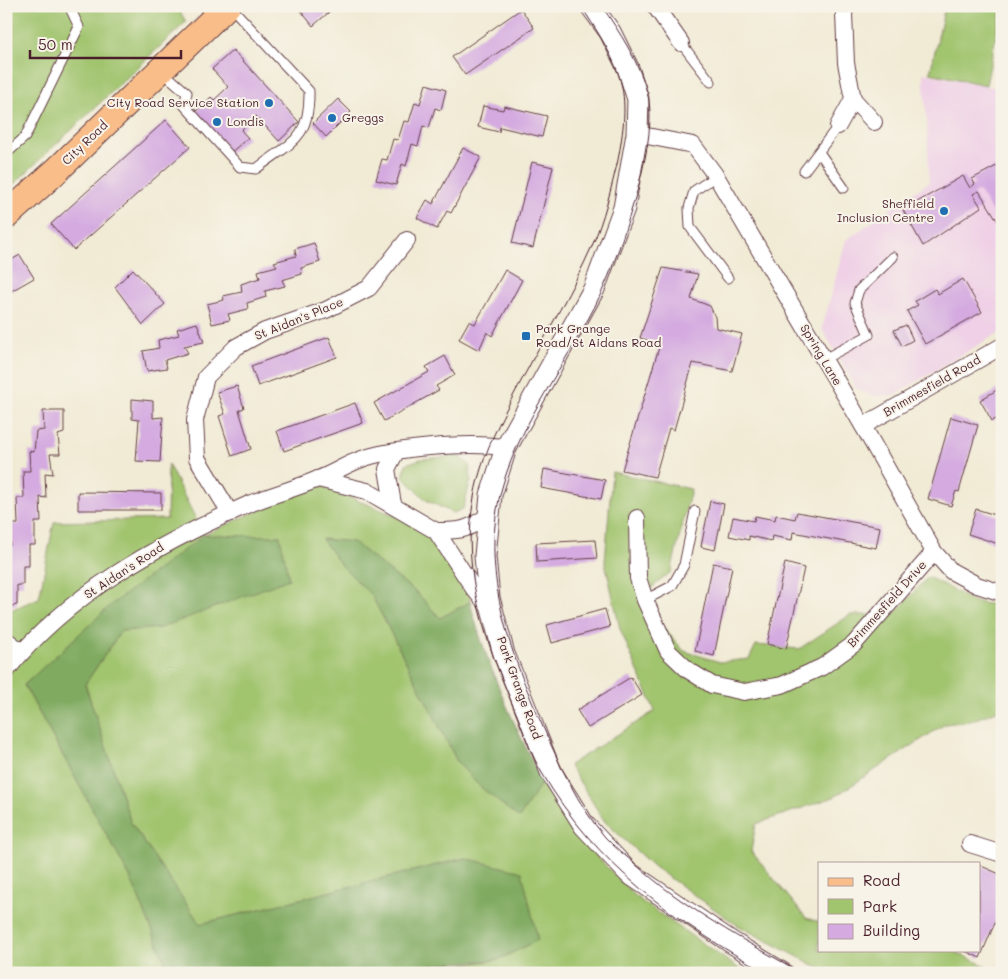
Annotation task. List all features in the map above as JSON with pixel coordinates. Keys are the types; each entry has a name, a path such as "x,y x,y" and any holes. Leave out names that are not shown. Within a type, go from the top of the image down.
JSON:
{"main road":[{"name":"City Road","path":"6,216 228,6"}],"street":[{"path":"592,6 610,32 636,87 637,125"},
{"path":"655,6 681,43"},
{"path":"846,6 844,14 846,63 853,99 874,122"},
{"path":"838,126 853,99"},
{"name":"Spring Lane","path":"637,125 694,145 716,176 863,426 934,552 951,570 977,585 999,593"},
{"name":"Park Grange Road","path":"637,125 624,208 594,289 506,448 491,495 485,556 492,610 504,654 551,772 584,825 630,873 732,942 782,973"},
{"name":"St Aidan's Place","path":"230,513 198,458 195,420 206,377 236,347 265,331 326,310 369,288 407,240"},
{"name":"Brimmesfield Road","path":"863,426 1002,346"},
{"name":"St Aidan's Road","path":"6,671 22,652 89,591 155,548 230,513 293,486 318,480 360,459 396,452 482,444 506,448"},
{"path":"393,504 387,469 396,452"},
{"name":"St Aidan's Road","path":"318,480 367,491 393,504 436,531 474,590 492,610"},
{"name":"St Aidan's Road","path":"436,531 461,532 470,529 489,515"},
{"name":"Brimmesfield Drive","path":"637,518 638,578 645,600 668,651 688,670 712,685 744,692 782,685 822,667 854,644 934,552"},
{"path":"6,640 22,652"},
{"path":"970,844 1002,854"}],"lane":[{"path":"6,154 25,137 79,27 69,6"},
{"path":"161,70 187,93 184,105 240,167 256,169 301,135 309,112 309,91 228,6"},
{"path":"681,43 711,82"},
{"path":"804,171 838,126"},
{"path":"819,152 844,188"},
{"path":"716,176 694,192 689,208 690,226 728,278"},
{"path":"824,360 869,335 855,303 859,290 893,257"},
{"path":"645,600 672,586 684,565 695,511"}],"shaded area":[{"name":"Sheffield Inclusion Centre","path":"923,73 1002,89 1002,331 894,395 874,396 856,388 822,329 846,240 929,182"}],"green space":[{"path":"6,6 177,6 186,22 15,183 6,187"},
{"path":"945,6 1002,6 986,85 930,73"},
{"path":"457,456 469,464 471,479 463,509 453,513 426,500 403,477 406,464 421,459"},
{"path":"168,464 204,535 317,484 401,518 446,543 468,567 470,602 440,618 418,594 353,542 341,565 372,596 458,763 519,818 542,782 583,842 636,897 745,973 460,973 435,968 498,960 465,858 200,924 131,823 85,684 121,631 160,628 279,536 24,685 130,877 170,973 6,973 6,612 39,598 54,522 167,519"},
{"path":"612,472 691,489 671,572 638,599 684,651 720,662 749,659 756,645 799,649 850,615 893,615 928,577 975,602 1002,606 1002,709 970,721 945,724 834,797 756,824 751,851 806,918 818,922 818,952 955,952 986,966 990,973 829,973 737,925 654,867 605,822 569,765 655,711 620,629 605,562"},
{"path":"204,535 280,536 289,579 160,628 121,631 85,684 131,823 200,924 465,858 522,872 538,940 498,960 438,964 384,973 170,973 130,877 24,685 112,604"},
{"path":"322,539 353,542 418,594 440,618 470,602 492,671 542,782 519,818 479,786 458,763 372,596 341,565"}],"building":[{"path":"297,6 336,6 313,26"},
{"path":"521,9 534,28 465,75 452,57"},
{"path":"233,50 299,122 279,141 256,116 241,130 248,138 230,153 194,113 211,97 214,100 228,87 212,69"},
{"path":"426,84 446,90 441,110 435,108 429,128 423,126 418,146 412,144 406,166 402,164 396,185 376,180 382,159 387,160 393,139 398,140 404,121 409,122 415,102 420,104"},
{"name":"Greggs","path":"338,99 351,112 326,137 313,123"},
{"path":"483,106 503,110 504,106 547,116 542,137 500,127 499,132 478,127"},
{"path":"166,120 190,147 74,250 51,224"},
{"path":"463,148 481,157 451,213 447,211 437,229 417,218 427,200 433,204"},
{"path":"532,162 553,167 533,248 512,243"},
{"path":"1002,163 1002,228 979,191 973,194 981,207 923,246 903,210 963,176 970,188 975,184 972,179"},
{"path":"314,243 320,262 301,268 302,274 282,280 285,286 265,291 266,297 247,303 248,309 228,314 230,320 212,324 207,304 224,300 223,296 242,292 241,284 260,278 258,271 277,266 274,262 296,256 295,249"},
{"path":"20,255 34,278 6,294 6,263"},
{"path":"663,268 698,274 691,299 710,306 715,317 716,328 742,334 732,371 693,363 674,430 669,428 655,477 622,470 660,344 640,338"},
{"path":"133,269 165,304 143,325 115,287"},
{"path":"505,270 522,280 492,336 487,332 479,350 459,339 469,321 475,324"},
{"path":"963,279 982,312 925,344 907,311 918,305 915,301 935,289 938,294"},
{"path":"197,323 204,342 184,346 188,353 165,360 167,368 147,371 143,351 159,348 158,340 179,335 177,329"},
{"path":"906,325 913,340 902,346 894,330"},
{"path":"329,337 337,357 258,386 251,366"},
{"path":"445,356 455,375 436,386 439,390 384,421 374,403 429,372 426,367"},
{"path":"237,386 244,408 239,410 251,449 232,456 219,416 225,414 217,392"},
{"path":"1002,387 1002,416 992,421 980,400"},
{"path":"132,399 153,401 153,418 163,417 160,462 136,461 139,420 132,419"},
{"path":"355,403 363,423 284,451 277,431"},
{"path":"43,411 64,411 64,433 58,435 60,454 50,454 53,474 45,473 46,498 40,497 41,522 35,522 35,545 29,545 29,566 23,566 23,585 17,585 17,605 6,607 6,546 10,546 10,524 18,524 17,498 24,498 23,471 30,471 29,451 34,452 36,431 44,430"},
{"path":"951,417 978,425 959,492 956,491 951,506 928,499"},
{"path":"544,469 605,480 601,499 541,488"},
{"path":"78,492 161,493 161,510 78,510"},
{"path":"710,501 724,504 715,550 701,547"},
{"path":"976,509 1002,517 1002,545 968,534"},
{"path":"797,512 880,527 876,548 793,532 792,540 772,536 771,541 749,536 749,540 729,536 733,517 754,521 755,516 775,520 776,515 795,519"},
{"path":"595,540 597,558 537,562 536,543"},
{"path":"713,563 732,567 714,656 695,651"},
{"path":"785,563 804,568 786,649 767,644"},
{"path":"605,609 610,627 552,643 547,625"},
{"path":"631,677 642,695 588,728 577,710"},
{"path":"980,865 1002,875 1002,906 980,958 967,952 980,952"}],"tram line":[{"path":"581,6 607,49 619,76 624,107 622,139 604,215 592,246 569,294 502,417 488,448 478,480 471,526 471,554 479,609 496,663 535,759 563,806 587,836 640,888 670,912 701,933 767,973"},
{"path":"602,6 634,58 647,92 650,127 646,153 633,204 608,277 595,306 521,437 503,484 496,515 494,546 501,608 519,669 549,741 578,798 605,837 673,895 736,936 802,973"}],"place":[{"name":"City Road Service Station","path":"269,103"},
{"name":"Greggs","path":"332,118"},
{"name":"Londis","path":"217,122"},
{"name":"Sheffield Inclusion Centre","path":"944,211"},
{"name":"Park Grange Road/St Aidans Road","path":"526,336"}]}
